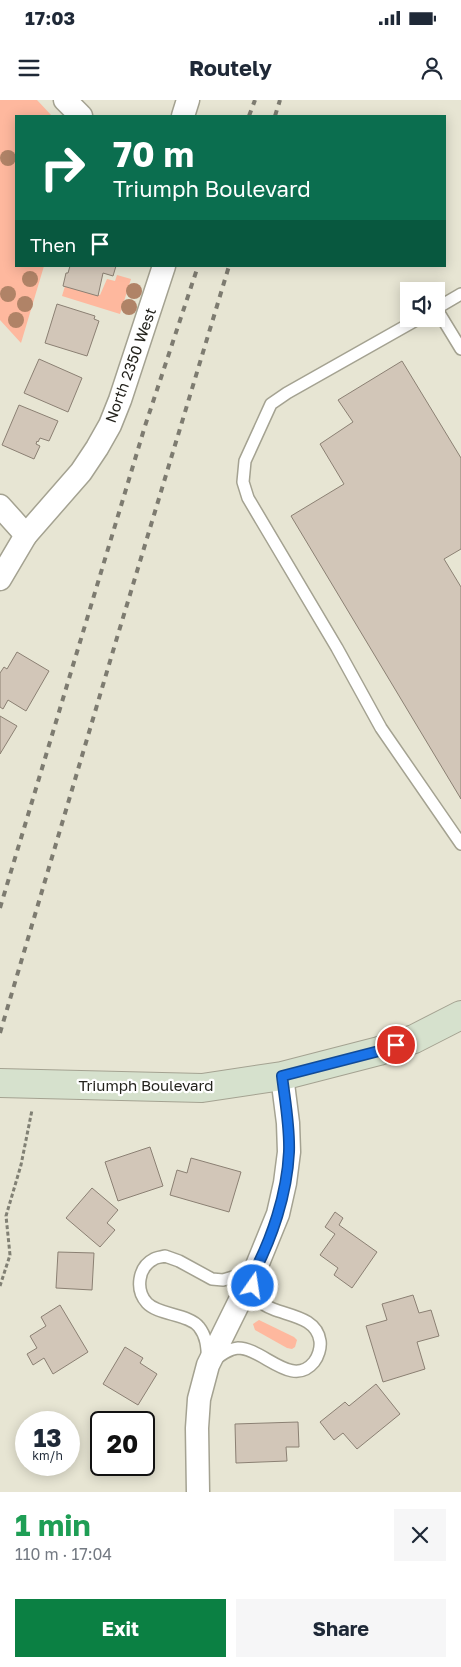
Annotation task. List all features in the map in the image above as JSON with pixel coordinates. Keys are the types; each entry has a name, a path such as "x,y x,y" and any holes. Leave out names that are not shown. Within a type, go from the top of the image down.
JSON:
{"main road":[{"name":"Triumph Boulevard","path":"0,1083 202,1088 282,1076 379,1051 414,1039 461,1015"}],"street":[{"path":"65,100 80,115"},
{"path":"183,115 188,100"},
{"name":"North 2350 West","path":"0,580 26,535 81,472 110,425 164,267"},
{"path":"0,506 26,535"},
{"path":"198,1492 197,1428 199,1399 208,1365 252,1276 278,1214 285,1183 289,1152 288,1123 282,1076"}],"lane":[{"path":"445,303 461,294"},
{"path":"445,321 461,348"},
{"path":"404,327 271,404 245,461 243,482 248,498 256,513 337,648 381,728 461,844"},
{"path":"165,1256 179,1260 212,1279 223,1280 252,1276 253,1286 261,1303 312,1324 320,1339 318,1354 313,1363 306,1369 294,1372 280,1368 248,1350 237,1348 226,1352 208,1365 206,1342 198,1326 148,1304 140,1289 141,1274 154,1259 165,1256"}],"path":[{"path":"0,1286 10,1255 6,1216 21,1165 32,1110"}],"shaded area":[{"path":"0,100 37,100 51,115 15,115 15,267 44,267 21,343 0,320"},
{"path":"117,275 131,279 120,314 62,296 65,286 100,295 107,279 115,281"},
{"path":"259,1320 294,1337 297,1340 295,1347 292,1349 287,1348 255,1330 253,1324"}],"building":[{"path":"70,267 116,267 113,276 103,273 98,296 63,286 66,273 68,273"},
{"path":"57,304 95,316 94,319 99,321 87,356 45,343"},
{"path":"39,359 82,378 68,412 24,393"},
{"path":"402,361 461,458 461,549 444,559 461,587 461,799 291,516 344,484 320,444 353,422 338,400"},
{"path":"19,405 58,421 49,441 40,438 37,441 36,444 40,446 34,459 2,445"},
{"path":"17,652 49,671 26,711 8,700 3,709 0,707 0,673 4,667 7,669"},
{"path":"0,716 17,726 0,754"},
{"path":"150,1147 163,1186 118,1201 105,1162"},
{"path":"191,1158 241,1172 229,1212 170,1195 177,1170 187,1173"},
{"path":"92,1188 118,1210 107,1223 115,1230 100,1247 66,1218"},
{"path":"335,1212 343,1218 339,1225 377,1252 352,1288 334,1275 338,1268 320,1255 335,1234 325,1227"},
{"path":"58,1252 94,1253 92,1290 56,1288"},
{"path":"413,1295 419,1313 431,1310 439,1336 417,1342 425,1369 383,1382 366,1326 387,1320 382,1304"},
{"path":"60,1305 88,1352 53,1374 44,1358 33,1365 27,1354 37,1348 30,1336 46,1326 41,1317"},
{"path":"125,1347 143,1358 140,1363 157,1374 138,1405 103,1384"},
{"path":"376,1384 400,1414 357,1449 343,1433 334,1440 320,1422 345,1402 349,1406"},
{"path":"298,1422 299,1447 286,1447 287,1461 236,1463 235,1424"}],"railway":[{"path":"249,115 255,100"},
{"path":"275,115 280,100"},
{"path":"0,908 145,426 198,267"},
{"path":"0,1033 229,267"}],"route":[{"path":"253,1286 252,1276 278,1214 285,1183 289,1152 288,1123 282,1076 396,1045"}]}
